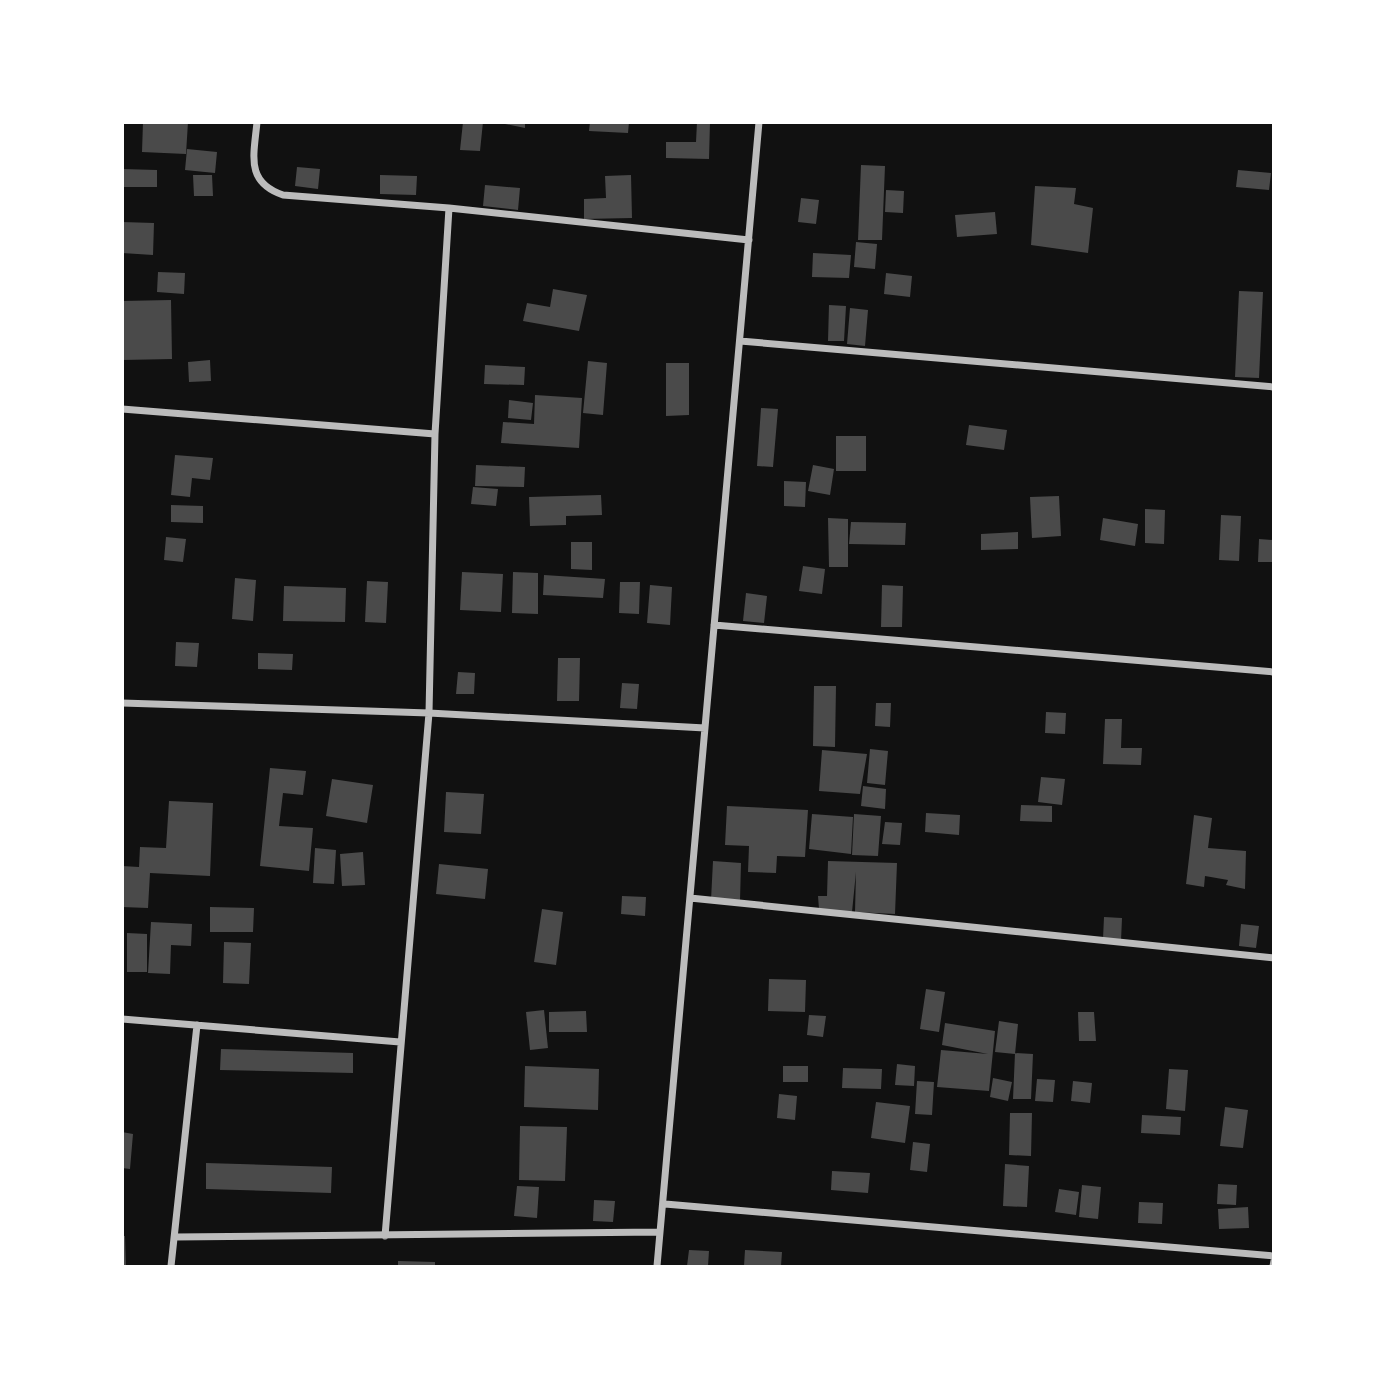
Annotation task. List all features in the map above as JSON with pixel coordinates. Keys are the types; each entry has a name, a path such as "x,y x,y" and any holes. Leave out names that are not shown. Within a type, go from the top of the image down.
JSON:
{"street":[{"path":"257,122 253,163 261,183 269,190 283,195 449,208 749,240"},
{"path":"657,1266 665,1204 759,122"},
{"path":"385,1236 429,713 435,435 449,208"},
{"path":"740,341 1273,387"},
{"path":"122,409 435,435"},
{"path":"714,625 1273,672"},
{"path":"122,703 429,713 705,728"},
{"path":"690,898 1273,958"},
{"path":"122,1019 400,1042"},
{"path":"171,1266 198,1025"},
{"path":"665,1204 1273,1259 1273,1266"},
{"path":"175,1237 660,1231"}],"building":[{"path":"143,122 188,122 186,154 142,152"},
{"path":"463,122 483,122 480,151 460,150"},
{"path":"495,122 525,122 525,128"},
{"path":"590,122 629,122 628,133 589,131"},
{"path":"697,122 710,122 709,159 666,158 666,142 696,142"},
{"path":"187,149 217,152 215,173 185,170"},
{"path":"861,165 885,166 882,240 858,240"},
{"path":"297,167 320,169 318,189 295,186"},
{"path":"122,169 157,170 157,187 122,187"},
{"path":"1238,170 1271,173 1269,190 1236,187"},
{"path":"193,175 212,175 213,196 194,196"},
{"path":"380,175 417,176 416,195 380,194"},
{"path":"631,175 632,218 584,219 584,199 606,198 605,176"},
{"path":"485,185 520,188 518,210 483,206"},
{"path":"1035,186 1076,188 1074,204 1093,208 1088,253 1031,245"},
{"path":"886,190 904,191 903,213 885,212"},
{"path":"801,198 819,200 816,224 798,222"},
{"path":"995,212 997,234 957,237 955,215"},
{"path":"122,222 154,223 153,255 122,253"},
{"path":"856,242 877,244 875,269 854,267"},
{"path":"813,253 851,255 849,278 812,277"},
{"path":"158,272 185,273 184,294 157,292"},
{"path":"886,273 912,276 910,297 884,294"},
{"path":"553,289 587,295 579,331 523,321 527,303 550,307"},
{"path":"1239,291 1263,292 1259,378 1235,377"},
{"path":"171,300 172,359 122,360 122,301"},
{"path":"829,305 846,306 844,341 828,341"},
{"path":"850,308 868,310 865,346 847,344"},
{"path":"210,360 211,381 189,382 188,362"},
{"path":"588,361 607,363 603,415 583,413"},
{"path":"666,363 689,363 689,415 666,416"},
{"path":"485,365 525,367 524,385 484,384"},
{"path":"535,395 582,398 579,448 501,443 503,422 534,424"},
{"path":"509,400 533,403 531,420 508,418"},
{"path":"761,408 778,409 773,467 757,466"},
{"path":"969,425 1007,430 1004,450 966,445"},
{"path":"836,436 866,436 866,471 836,471"},
{"path":"175,455 213,458 210,480 192,478 190,497 171,495"},
{"path":"476,465 525,467 524,487 475,486"},
{"path":"813,465 834,469 830,495 808,491"},
{"path":"784,481 806,482 805,507 784,506"},
{"path":"473,487 498,489 496,506 471,504"},
{"path":"601,495 602,515 566,516 566,525 530,526 529,497"},
{"path":"1059,496 1061,536 1032,538 1030,497"},
{"path":"171,505 203,506 203,523 171,522"},
{"path":"1145,509 1165,510 1164,544 1145,543"},
{"path":"1221,515 1241,516 1239,561 1219,560"},
{"path":"828,518 848,519 848,567 829,567"},
{"path":"1103,518 1138,524 1135,546 1100,540"},
{"path":"851,522 906,523 905,545 849,544"},
{"path":"1018,532 1018,549 981,550 981,534"},
{"path":"166,537 186,539 183,562 164,560"},
{"path":"1259,539 1273,540 1273,562 1258,562"},
{"path":"571,542 592,542 592,570 571,569"},
{"path":"803,566 825,569 822,594 799,591"},
{"path":"462,572 503,574 501,612 460,610"},
{"path":"513,572 538,573 538,614 512,613"},
{"path":"544,575 605,579 603,598 543,595"},
{"path":"235,578 256,580 253,621 232,619"},
{"path":"367,581 388,582 386,623 365,622"},
{"path":"620,582 640,582 639,614 619,613"},
{"path":"650,585 672,587 670,625 647,623"},
{"path":"882,585 903,586 902,627 881,627"},
{"path":"284,586 346,588 345,622 283,621"},
{"path":"746,593 767,596 764,623 743,621"},
{"path":"176,642 199,643 197,667 175,666"},
{"path":"258,653 293,654 292,670 258,669"},
{"path":"558,658 580,658 579,701 557,701"},
{"path":"458,672 475,673 474,694 456,694"},
{"path":"622,683 639,684 637,709 620,708"},
{"path":"814,686 836,686 835,747 813,746"},
{"path":"876,703 891,703 890,727 875,726"},
{"path":"1046,712 1066,713 1065,734 1045,733"},
{"path":"1105,719 1122,719 1121,748 1142,748 1141,765 1103,764"},
{"path":"870,749 888,751 885,785 867,783"},
{"path":"822,750 867,754 860,794 819,791"},
{"path":"270,768 306,771 303,795 283,793 279,826 313,828 309,871 260,866"},
{"path":"1041,777 1065,779 1062,805 1038,802"},
{"path":"332,779 373,785 367,823 326,816"},
{"path":"863,786 886,789 885,809 861,806"},
{"path":"446,792 484,794 481,834 444,832"},
{"path":"169,801 213,803 210,876 150,873 148,908 122,907 122,866 139,867 140,847 166,848"},
{"path":"1021,805 1052,806 1052,822 1020,821"},
{"path":"727,806 808,810 805,857 777,856 776,873 748,872 749,846 725,845"},
{"path":"926,813 960,815 959,835 925,832"},
{"path":"812,814 853,817 851,854 809,849"},
{"path":"854,814 881,816 878,856 852,855"},
{"path":"1194,815 1212,818 1208,848 1246,851 1245,889 1226,885 1228,880 1205,876 1204,887 1186,884"},
{"path":"885,822 902,823 900,845 882,844"},
{"path":"315,848 336,850 334,884 313,883"},
{"path":"363,852 365,885 342,886 340,854"},
{"path":"713,861 741,863 740,901 711,900"},
{"path":"828,861 897,863 895,914 855,912 856,872 852,912 819,909 818,896 827,896"},
{"path":"439,864 488,869 485,899 436,894"},
{"path":"622,896 646,897 645,916 621,914"},
{"path":"210,907 254,908 253,932 210,932"},
{"path":"542,909 563,912 556,965 534,962"},
{"path":"1104,917 1122,918 1121,941 1103,939"},
{"path":"151,922 192,924 191,946 171,945 170,974 148,973"},
{"path":"1241,924 1259,926 1256,948 1239,946"},
{"path":"127,933 147,934 147,972 127,972"},
{"path":"224,942 251,943 249,984 223,983"},
{"path":"769,979 806,980 805,1012 768,1011"},
{"path":"926,989 945,992 939,1032 920,1029"},
{"path":"544,1010 548,1048 530,1050 526,1012"},
{"path":"586,1011 587,1032 549,1032 549,1012"},
{"path":"1078,1012 1094,1012 1096,1041 1079,1041"},
{"path":"809,1015 826,1016 823,1037 807,1035"},
{"path":"999,1021 1018,1024 1015,1054 995,1052"},
{"path":"945,1023 995,1031 989,1091 937,1087 941,1050 988,1054 942,1045"},
{"path":"221,1049 353,1053 353,1073 220,1070"},
{"path":"1015,1053 1033,1054 1031,1099 1013,1099"},
{"path":"897,1064 915,1066 914,1086 895,1085"},
{"path":"525,1066 599,1069 598,1110 524,1107"},
{"path":"783,1066 808,1066 808,1082 783,1082"},
{"path":"843,1068 882,1069 881,1089 842,1088"},
{"path":"1169,1069 1188,1070 1185,1111 1166,1109"},
{"path":"993,1078 1012,1082 1008,1101 990,1097"},
{"path":"1037,1079 1055,1080 1053,1102 1035,1101"},
{"path":"917,1081 934,1082 932,1115 915,1114"},
{"path":"1073,1081 1092,1083 1090,1103 1071,1101"},
{"path":"779,1094 797,1096 795,1120 777,1118"},
{"path":"876,1102 910,1106 905,1143 871,1138"},
{"path":"1225,1107 1248,1110 1243,1148 1220,1146"},
{"path":"1010,1113 1032,1113 1031,1156 1009,1155"},
{"path":"1142,1115 1181,1117 1180,1135 1141,1133"},
{"path":"520,1126 567,1127 565,1181 519,1180"},
{"path":"122,1132 133,1134 130,1169 122,1168"},
{"path":"913,1142 930,1144 927,1172 910,1170"},
{"path":"206,1163 332,1167 331,1193 206,1189"},
{"path":"1005,1164 1029,1166 1027,1207 1003,1206"},
{"path":"832,1171 870,1173 868,1193 831,1190"},
{"path":"1218,1184 1237,1185 1236,1205 1217,1204"},
{"path":"1082,1185 1101,1187 1098,1219 1079,1217"},
{"path":"517,1186 539,1187 537,1218 514,1216"},
{"path":"1059,1189 1079,1192 1076,1215 1055,1212"},
{"path":"594,1200 615,1201 613,1222 593,1221"},
{"path":"1139,1202 1163,1203 1162,1224 1138,1223"},
{"path":"1248,1207 1249,1228 1219,1229 1218,1209"},
{"path":"122,1236 125,1236 126,1266 122,1266"},
{"path":"689,1250 709,1251 708,1266 687,1266"},
{"path":"745,1250 782,1252 781,1266 744,1266"},
{"path":"398,1261 435,1262 435,1266 398,1266"}]}
